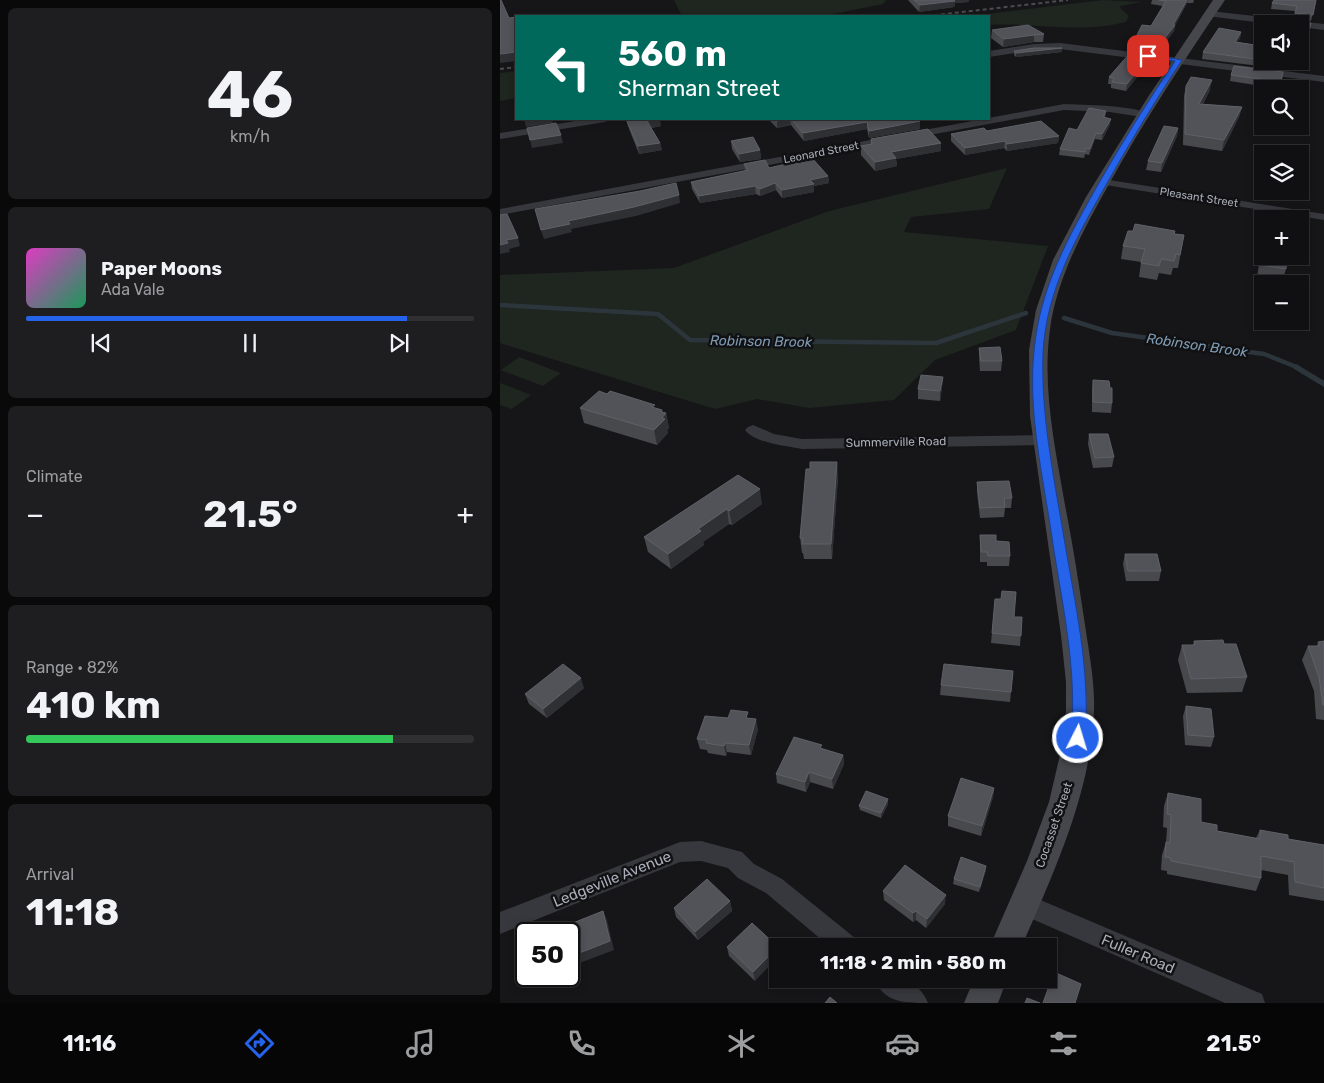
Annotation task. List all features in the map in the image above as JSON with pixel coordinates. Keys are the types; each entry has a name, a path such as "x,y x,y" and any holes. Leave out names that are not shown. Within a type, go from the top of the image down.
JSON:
{"main road":[{"name":"Cocasset Street","path":"1009,938 1053,835 1067,791 1077,752 1080,709 1079,670 1042,440 1038,371 1045,310 1055,276 1068,245 1102,182 1142,114 1215,7"},
{"path":"981,1003 987,988"}],"street":[{"path":"1215,7 1254,15"},
{"path":"1309,25 1324,27"},
{"path":"990,54 1034,47 1060,46 1324,79"},
{"name":"Leonard Street","path":"500,212 1064,107 1110,109 1142,114"},
{"path":"500,136 599,120"},
{"name":"Pleasant Street","path":"1102,182 1324,217"},
{"name":"Summerville Road","path":"753,430 770,438 802,444 1042,440"},
{"name":"Ledgeville Avenue","path":"500,923 680,852 701,851 734,859 746,871 774,886 837,938"},
{"name":"Fuller Road","path":"1024,904 1253,1003"},
{"path":"897,988 916,1003"}],"shaded area":[{"path":"674,0 886,0 883,4 828,15 682,15"},
{"path":"1103,0 1142,2 1120,6 1129,16 1126,22 1092,27 990,25 990,15 978,15"},
{"path":"515,71 515,98 500,101 500,73"},
{"path":"1007,168 989,209 911,217 904,232 1048,246 1016,330 935,360 894,400 809,408 757,399 715,409 500,343 500,275 674,268 829,211"},
{"path":"519,357 561,373 543,386 501,370"},
{"path":"500,383 531,395 512,409 500,405"}],"building":[{"path":"501,0 509,18 515,17 515,52 500,54"},
{"path":"914,0 954,0 955,1 920,5"},
{"path":"1159,0 1187,0 1173,25 1175,25 1157,48 1138,45 1140,42 1134,41 1142,25 1151,26 1166,1"},
{"path":"1274,0 1316,0 1313,15 1295,13 1297,6 1272,3"},
{"path":"1028,25 1044,34 1004,39 992,30"},
{"path":"1219,28 1241,32 1235,42 1254,45 1254,59 1203,52"},
{"path":"1034,48 1062,48 1016,53 1014,51"},
{"path":"1130,53 1150,56 1127,84 1112,82 1114,78 1109,77"},
{"path":"1234,66 1254,68 1254,70 1283,72 1281,80 1231,75"},
{"path":"1191,77 1212,80 1199,104 1242,107 1224,140 1185,134 1186,86"},
{"path":"1089,108 1106,111 1103,117 1111,119 1102,134 1096,133 1090,149 1086,148 1085,152 1060,149 1069,128 1077,130"},
{"path":"626,120 654,120 647,121 660,143 638,146"},
{"path":"792,120 920,121 869,131 867,122 803,133"},
{"path":"1041,121 1059,136 1007,144 1005,141 965,148 951,134 984,128 987,131"},
{"path":"556,123 561,135 530,140 527,128"},
{"path":"1164,126 1178,128 1162,163 1148,161"},
{"path":"928,129 941,143 891,152 896,158 875,162 861,146 872,144 871,139"},
{"path":"753,137 760,150 739,154 731,141"},
{"path":"812,158 828,176 810,180 814,184 782,190 775,183 760,189 755,186 699,196 691,182 748,170 744,164 765,160 769,168"},
{"path":"676,183 679,195 568,221 570,224 541,230 535,209 640,191"},
{"path":"507,214 518,238 506,240 508,243 500,245 500,215"},
{"path":"1135,224 1175,231 1174,234 1184,235 1180,255 1176,254 1174,261 1161,259 1159,266 1141,263 1145,249 1123,246 1128,231 1133,231"},
{"path":"1260,265 1286,265 1286,269"},
{"path":"1000,347 1002,361 981,361 979,348"},
{"path":"921,375 943,377 940,391 918,389"},
{"path":"1093,380 1109,381 1110,388 1112,388 1112,403 1093,402"},
{"path":"599,391 607,394 610,391 655,405 652,407 666,413 662,418 665,419 654,430 580,408"},
{"path":"1089,434 1108,434 1114,457 1095,458"},
{"path":"810,462 837,462 831,544 802,544 803,538 800,538 806,469 810,469"},
{"path":"738,475 760,489 729,511 727,509 698,529 701,531 668,554 644,537"},
{"path":"1009,481 1012,498 1004,498 1005,507 980,508 977,482"},
{"path":"980,535 996,535 996,541 1009,542 1010,556 988,556 987,552 981,552"},
{"path":"1125,554 1157,554 1161,571 1128,571"},
{"path":"1002,591 1016,592 1014,617 1022,617 1021,636 992,633 995,599 1001,599"},
{"path":"1223,640 1224,644 1236,644 1247,677 1191,679 1182,645 1195,645 1194,641"},
{"path":"1324,641 1323,705 1319,677 1308,646 1320,646 1318,642"},
{"path":"563,664 581,678 543,709 525,694"},
{"path":"944,664 1013,671 1011,692 941,685"},
{"path":"1186,706 1211,709 1214,737 1188,735"},
{"path":"731,710 748,712 746,718 756,719 749,745 725,743 724,746 706,743 707,740 697,739 705,716 728,718"},
{"path":"794,737 822,745 820,748 843,755 832,779 809,772 805,782 776,774"},
{"path":"961,778 994,788 982,826 948,816"},
{"path":"866,791 888,799 881,813 859,806"},
{"path":"1168,793 1201,799 1201,822 1217,825 1217,831 1260,839 1260,830 1288,835 1288,839 1324,845 1324,888 1295,882 1294,862 1261,856 1261,878 1171,861 1171,858 1165,857 1166,842 1170,843 1171,815 1167,814"},
{"path":"961,857 986,866 980,887 954,879"},
{"path":"905,865 946,895 927,919 916,911 913,913 883,891"},
{"path":"707,879 730,901 695,932 674,908"},
{"path":"603,911 610,941 580,953 580,922 575,922"},
{"path":"752,923 769,939 769,956 753,972 727,947"},
{"path":"1057,973 1081,984 1075,1003 1043,1003 1048,988 1057,988"},
{"path":"830,997 837,1003 825,1003"},
{"path":"1027,998 1040,1003 1025,1003"}],"waterway":[{"name":"Robinson Brook","path":"500,305 658,314 690,340 936,343 1026,313"},
{"name":"Robinson Brook","path":"1064,318 1112,333 1264,354 1299,368"},
{"name":"Robinson Brook","path":"1296,367 1324,384"}],"railway":[{"path":"936,15 1068,0"},
{"path":"500,69 515,67"}],"route":[{"path":"1078,738 1080,709 1079,670 1042,440 1038,391 1038,351 1045,310 1055,276 1068,245 1142,114 1179,60 1148,56"}]}
